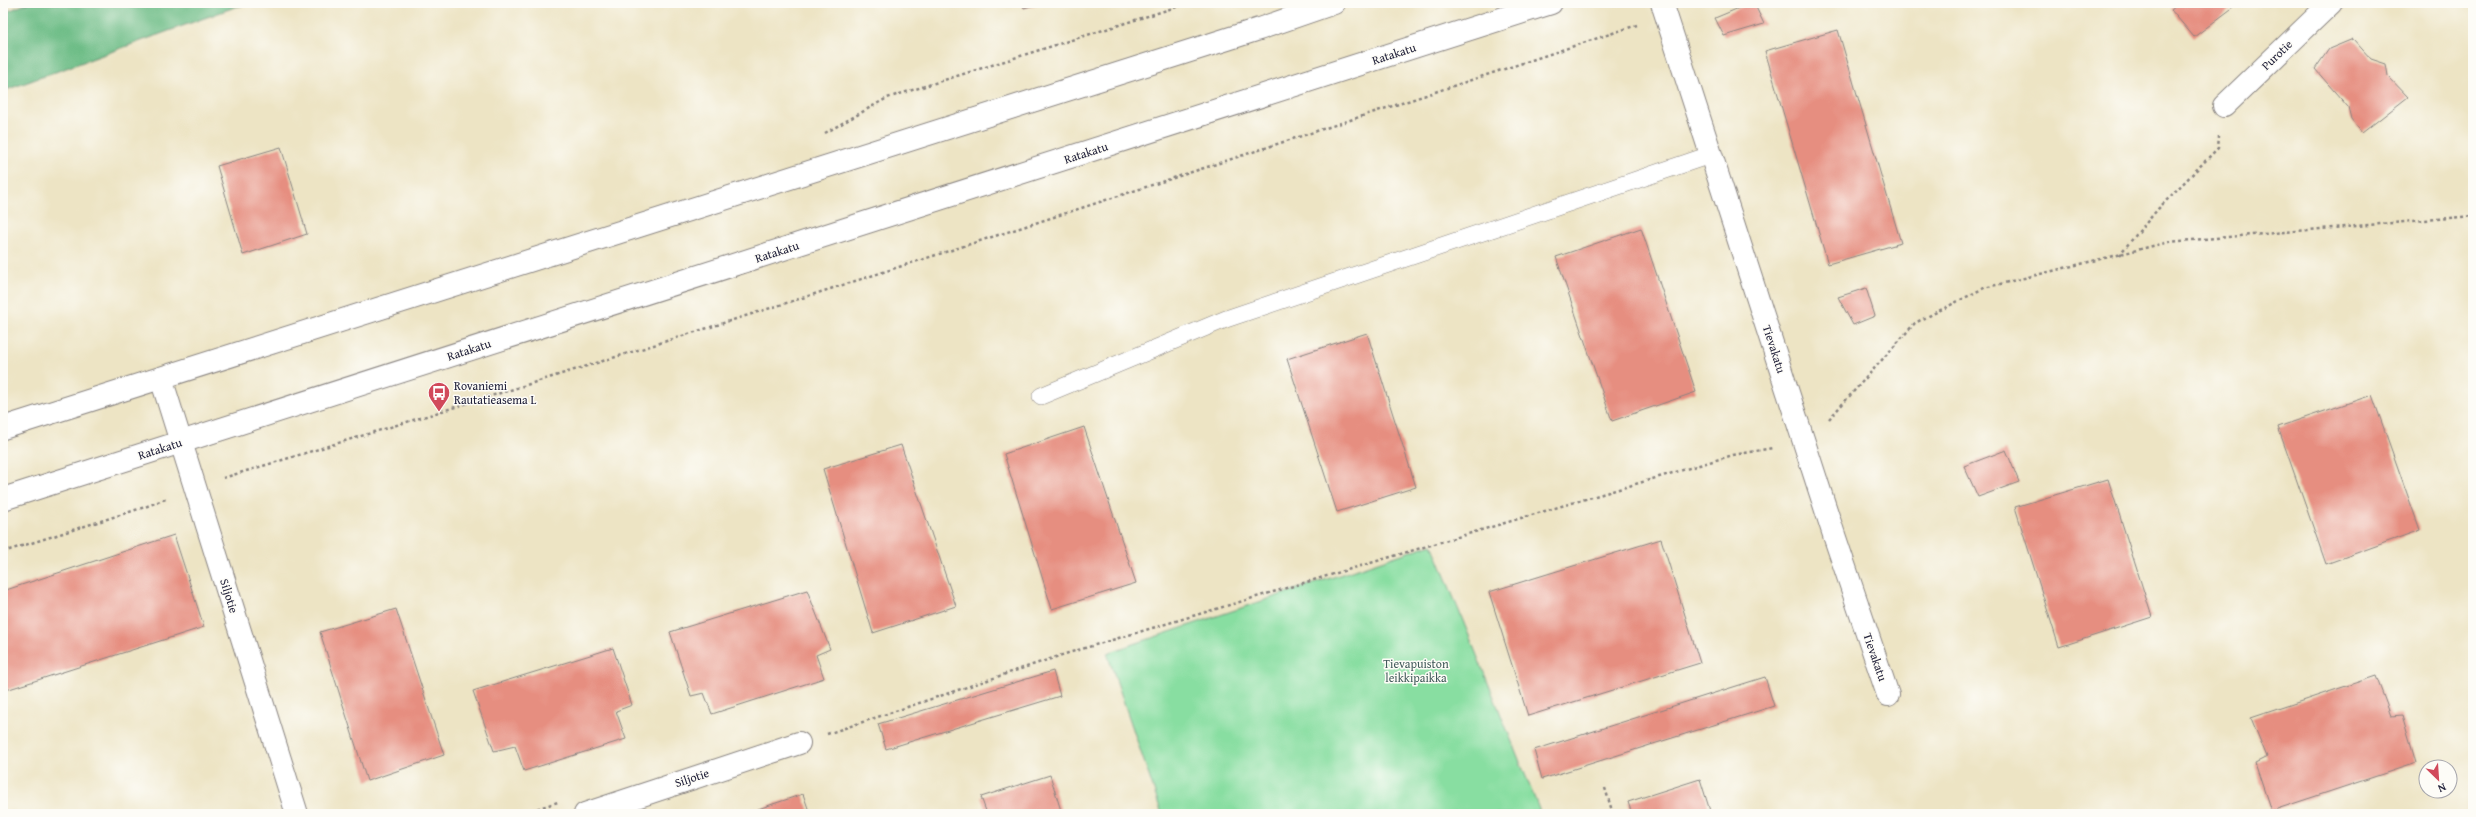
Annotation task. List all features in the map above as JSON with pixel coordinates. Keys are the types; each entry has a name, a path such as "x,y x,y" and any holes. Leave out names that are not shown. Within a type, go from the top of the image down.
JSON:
{"main road":[{"path":"3,428 1252,31 1334,3"},
{"name":"Ratakatu","path":"3,499 1551,3"},
{"name":"Purotie","path":"2224,106 2331,3"},
{"name":"Tievakatu","path":"1664,8 1710,155 1888,695"},
{"name":"Siljotie","path":"162,378 194,487 297,814"},
{"name":"Siljotie","path":"585,814 799,743"}],"lane":[{"path":"1041,396 1226,319 1710,155"}],"path":[{"path":"821,135 887,98 1189,3"},
{"path":"3,552 145,508 194,487 439,413 1002,233 1575,45 1664,8"},
{"path":"2119,255 2158,209 2218,148 2224,106"},
{"path":"799,743 1073,651 1733,455 1804,441 1818,433 1915,323 1984,288 2169,242 2473,216"},
{"path":"1605,788 1613,814"}],"green space":[{"path":"28,3 254,3 235,7 3,91 3,13"},
{"name":"Tievapuiston leikkipaikka","path":"1432,544 1541,814 1162,814 1107,653"}],"building":[{"path":"1022,3 1041,3 1024,8"},
{"path":"1754,3 1764,24 1724,36 1715,18"},
{"path":"2180,3 2239,3 2194,37 2171,10"},
{"path":"1838,30 1901,243 1828,264 1765,51"},
{"path":"2353,39 2371,59 2386,64 2388,76 2408,97 2362,133 2351,119 2348,107 2315,69 2329,49"},
{"path":"281,147 307,234 243,255 217,166"},
{"path":"1641,228 1696,392 1612,421 1556,257"},
{"path":"1866,288 1875,316 1853,325 1838,297"},
{"path":"1367,333 1416,487 1337,512 1287,359"},
{"path":"2372,395 2420,530 2326,564 2278,427"},
{"path":"1084,427 1136,583 1052,609 1004,454"},
{"path":"901,445 956,606 873,633 823,469"},
{"path":"2006,450 2019,482 1978,497 1964,466"},
{"path":"2108,479 2152,617 2059,647 2015,507"},
{"path":"174,535 204,627 3,691 3,591"},
{"path":"1661,539 1700,663 1528,716 1489,592"},
{"path":"807,590 830,649 816,655 824,678 712,714 704,693 691,696 670,632"},
{"path":"396,609 444,755 367,781 320,632"},
{"path":"613,648 632,705 616,711 626,739 524,771 515,746 494,751 473,691"},
{"path":"1053,671 1060,696 886,749 878,724"},
{"path":"2376,676 2391,716 2402,715 2416,763 2271,811 2255,763 2267,757 2251,718"},
{"path":"1765,677 1774,706 1542,779 1534,750"},
{"path":"1050,775 1062,814 987,814 981,797"},
{"path":"1700,779 1711,814 1632,814 1628,802"},
{"path":"803,794 810,814 743,814"}],"place":[{"name":"Rovaniemi Rautatieasema L","path":"439,412"}]}
